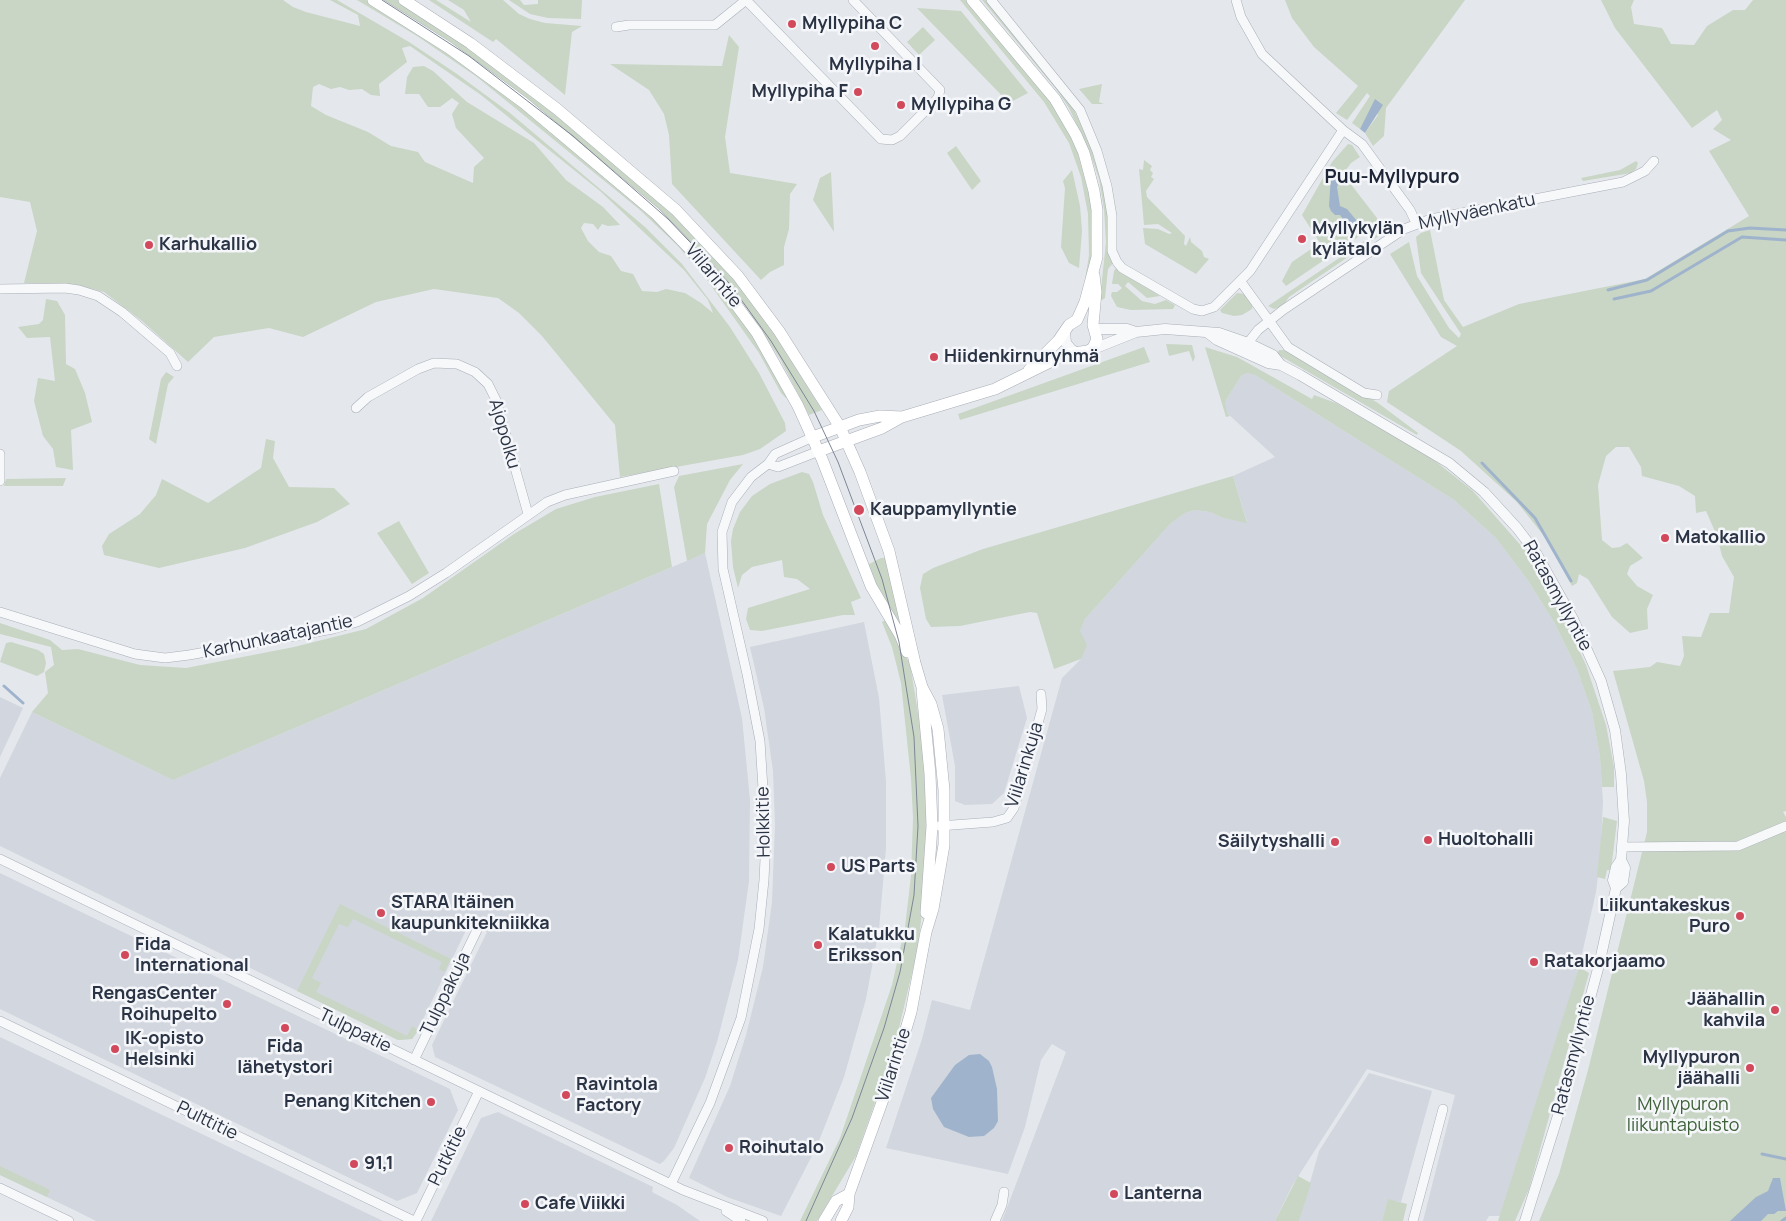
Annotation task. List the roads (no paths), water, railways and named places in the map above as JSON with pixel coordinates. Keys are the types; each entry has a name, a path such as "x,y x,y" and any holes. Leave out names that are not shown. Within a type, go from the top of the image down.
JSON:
{"main road":[{"name":"Viilarintie","path":"373,0 449,48 524,103 670,228 711,271 757,333 777,365 819,451 871,586 915,663"},
{"name":"Viilarintie","path":"404,0 470,43 516,77 676,210 738,276 762,307 820,393 840,427 888,551 915,663 938,728 942,758 945,826 940,873 933,909 926,932 913,1004 900,1048 849,1194 848,1207 841,1221"},
{"path":"972,0 1043,83 1076,135 1090,173 1097,210 1097,257 1094,275 1077,320 1071,323 1066,331 1029,370"},
{"path":"819,451 882,428 902,417 995,389 1029,370 1066,354 1091,350 1096,342 1094,327 1096,292 1094,275"},
{"path":"813,437 866,419 902,417"},
{"name":"Viilarintie","path":"922,687 932,826 926,932"},
{"name":"Viilarintie","path":"824,1221 836,1201 849,1194"}],"street":[{"path":"616,27 629,25 716,25 746,0 881,139 892,140 900,136 938,98 940,90 853,0"},
{"path":"991,0 1064,89 1082,115 1103,169 1112,216 1113,256 1122,268 1197,310 1214,307 1240,282 1257,262 1343,130"},
{"path":"1236,0 1240,17 1262,54 1343,130 1362,144 1410,210 1416,223"},
{"name":"Myllyväenkatu","path":"1245,347 1269,321 1398,232 1416,223 1623,182 1645,171 1654,161"},
{"path":"1240,282 1288,347 1364,393 1377,395"},
{"path":"0,289 65,288 98,296 122,312 170,353 178,366"},
{"path":"1077,320 1084,320 1094,327"},
{"name":"Ratasmyllyntie","path":"1094,327 1127,329 1136,332"},
{"name":"Ratasmyllyntie","path":"1091,350 1136,332 1165,329 1208,333 1219,332 1268,363 1281,365 1449,463 1484,492 1528,541 1573,619 1598,674 1609,706 1622,774 1624,804 1622,847 1613,880 1616,888 1599,965 1561,1106 1525,1221"},
{"path":"1066,331 1064,337 1068,346 1078,352"},
{"name":"Ajopolku","path":"356,408 368,396 418,369 434,363 457,364 475,372 488,384 496,400 522,499 528,514"},
{"name":"Holkkitie","path":"671,1184 710,1103 732,1046 750,977 759,929 766,844 762,764 747,674 727,593 720,547 722,532 732,502 751,477 768,464 775,454 813,437"},
{"path":"768,464 778,467 819,451"},
{"path":"0,454 0,481"},
{"name":"Karhunkaatajantie","path":"0,612 134,654 164,658 333,629 357,622 409,596 446,573 547,502 565,495 674,471"},
{"name":"Viilarinkuja","path":"932,826 993,822 1007,818 1014,808 1042,709 1041,694"},
{"path":"1622,847 1738,846 1786,826"},
{"name":"Tulppatie","path":"0,859 671,1184 711,1202 763,1221"},
{"name":"Tulppakuja","path":"414,1060 478,928"},
{"name":"Pulttitie","path":"0,1021 415,1221"},
{"name":"Putkitie","path":"415,1221 479,1092"},
{"path":"1413,1221 1443,1109"},
{"path":"0,1188 69,1221"},
{"path":"995,1221 1002,1205 1004,1192"},
{"name":"Tulppatie","path":"711,1202 741,1221"}],"water":[{"path":"1375,99 1383,105 1365,133 1360,129"},
{"path":"1331,175 1339,182 1337,187 1340,206 1347,209 1357,221 1359,230 1367,231 1361,235 1353,232 1340,215 1335,215 1331,211 1329,206"},
{"path":"980,1054 989,1061 992,1067 997,1089 998,1121 994,1128 984,1136 969,1137 944,1127 933,1109 931,1098 955,1065 969,1055"},
{"path":"1773,1178 1780,1178 1786,1211 1768,1214 1761,1221 1730,1221 1756,1197 1768,1191"}],"waterway":[{"path":"1608,290 1647,280 1728,231 1750,228 1786,230"},
{"path":"1614,299 1651,291 1742,237 1786,240"},
{"path":"1482,463 1535,518 1571,581"},
{"path":"4,686 23,703"},
{"path":"1762,1154 1786,1159"},
{"path":"1782,1221 1786,1218"}],"tram line":[{"path":"382,0 469,56 573,136 668,219 729,283 771,341 814,411 838,462 882,579 899,642 914,737 918,826 914,895 900,972 884,1028 852,1118 806,1221"}],"place":[{"name":"Myllypiha C","path":"792,24"},
{"name":"Myllypiha I","path":"875,46"},
{"name":"Myllypiha F","path":"858,92"},
{"name":"Myllypiha G","path":"901,105"},
{"name":"Myllykylän kylätalo","path":"1302,239"},
{"name":"Karhukallio","path":"149,245"},
{"name":"Hiidenkirnuryhmä","path":"934,357"},
{"name":"Kauppamyllyntie","path":"859,510"},
{"name":"Matokallio","path":"1665,538"},
{"name":"Huoltohalli","path":"1428,840"},
{"name":"Säilytyshalli","path":"1335,842"},
{"name":"US Parts","path":"831,867"},
{"name":"STARA Itäinen kaupunkitekniikka","path":"381,913"},
{"name":"Liikuntakeskus Puro","path":"1740,916"},
{"name":"Kalatukku Eriksson","path":"818,945"},
{"name":"Fida International","path":"125,955"},
{"name":"Ratakorjaamo","path":"1534,962"},
{"name":"RengasCenter Roihupelto","path":"227,1004"},
{"name":"Jäähallin kahvila","path":"1775,1010"},
{"name":"Fida lähetystori","path":"285,1028"},
{"name":"IK-opisto Helsinki","path":"115,1049"},
{"name":"Myllypuron jäähalli","path":"1750,1068"},
{"name":"Ravintola Factory","path":"566,1095"},
{"name":"Penang Kitchen","path":"431,1102"},
{"name":"Roihutalo","path":"729,1148"},
{"name":"91,1","path":"354,1164"},
{"name":"Lanterna","path":"1114,1194"},
{"name":"Cafe Viikki","path":"525,1204"}],"district":[{"name":"Puu-Myllypuro","path":"1392,178"}],"park label":[{"name":"Myllypuron liikuntapuisto","path":"1683,1115"}]}
